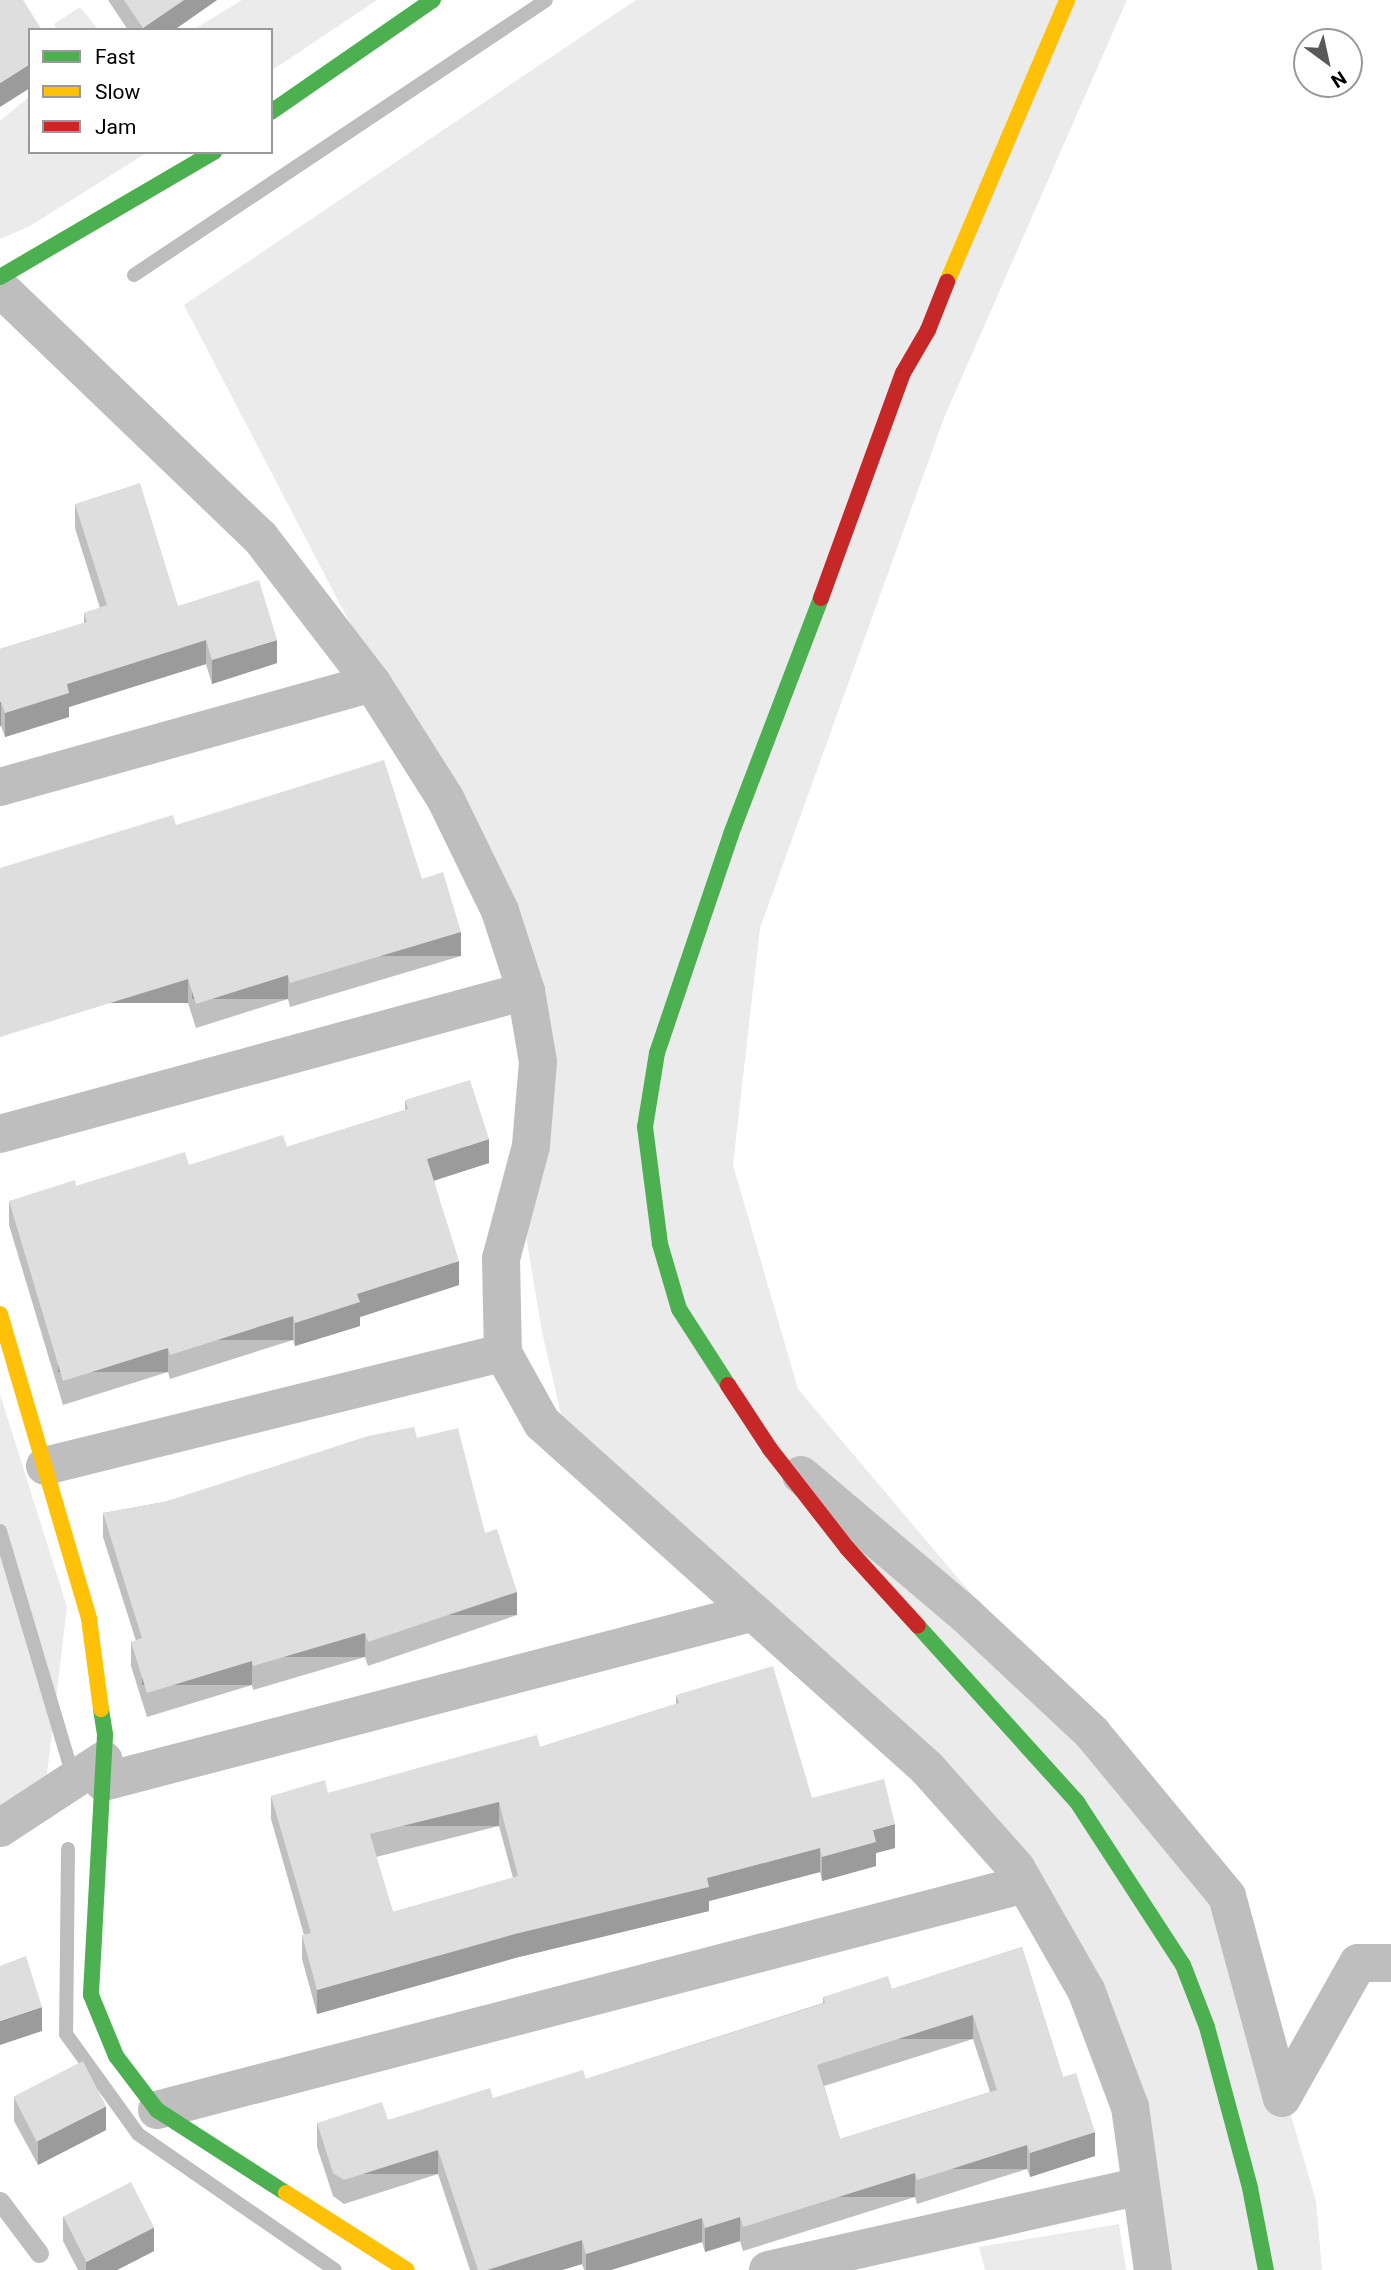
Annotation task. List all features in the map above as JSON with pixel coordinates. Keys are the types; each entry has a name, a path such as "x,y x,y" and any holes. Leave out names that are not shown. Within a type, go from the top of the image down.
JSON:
{"street":[{"path":"273,112 433,0"},
{"path":"1067,0 999,151 928,330 903,373 894,407 731,834 657,1052 645,1127 660,1244 679,1309 770,1449 847,1548 1077,1802 1182,1965 1214,2054 1250,2188 1266,2270"},
{"path":"0,277 211,154"},
{"path":"0,288 260,537 372,683 445,798 500,911 526,991 538,1062 531,1146 501,1259 503,1353 542,1423 927,1768 1025,1884 1086,1990 1130,2108 1153,2270"},
{"path":"0,787 372,683"},
{"path":"0,1135 526,991"},
{"path":"0,1314 89,1619 105,1735 91,1995 116,2056 157,2110 407,2270"},
{"path":"45,1466 503,1353"},
{"path":"770,1449 966,1615 1092,1732 1227,1896 1282,2098 1358,1963 1391,1963"},
{"path":"0,1828 103,1771 751,1613"},
{"path":"157,2110 1025,1884"},
{"path":"768,2270 1141,2186"}],"lane":[{"path":"0,2201 39,2253"}],"shaded area":[{"path":"242,0 377,0 273,70 273,28 196,28"},
{"path":"636,0 1127,0 944,418 760,928 733,1165 798,1389 1227,1896 1316,2201 1322,2270 1152,2270 1092,2007 927,1768 569,1449 542,1332 519,1194 538,1062 500,911 184,305"},
{"path":"80,7 97,28 56,28 54,24"},
{"path":"28,98 28,154 145,154 30,226 0,239 0,121"},
{"path":"0,1394 67,1607 44,1799 0,1823"},
{"path":"1119,2224 1126,2270 985,2270 979,2247"}],"building":[{"path":"0,0 23,0 41,28 28,28 28,65 0,83"},
{"path":"124,0 184,0 143,28"},
{"path":"140,483 178,606 259,580 277,640 212,660 206,640 67,684 69,693 5,713 0,702 0,649 87,622 84,613 107,605 75,504"},
{"path":"384,760 422,879 443,872 461,932 290,983 288,975 196,1004 188,979 0,1037 0,868 173,815 176,825"},
{"path":"470,1080 489,1139 427,1159 459,1261 357,1294 360,1302 295,1323 293,1316 170,1355 168,1348 63,1381 9,1201 75,1180 76,1186 185,1152 189,1165 283,1135 287,1147 408,1109 405,1100"},
{"path":"414,1427 417,1438 458,1428 485,1533 497,1529 517,1592 368,1642 365,1633 253,1666 252,1661 147,1693 131,1642 142,1638 103,1513 164,1502 368,1436"},
{"path":"773,1666 812,1798 884,1779 895,1824 873,1830 876,1842 822,1857 820,1848 707,1878 709,1887 515,1934 317,1990 302,1935 311,1933 271,1796 325,1780 328,1793 537,1735 540,1747 679,1703 676,1695","holes":["499,1802 518,1876 393,1912 370,1834"]},
{"path":"1022,1947 1063,2077 1076,2073 1095,2132 1030,2153 1027,2145 917,2180 915,2173 743,2227 740,2217 705,2228 702,2218 586,2254 582,2240 487,2270 478,2270 438,2150 344,2180 333,2173 317,2123 382,2102 388,2120 490,2088 493,2098 583,2070 586,2079 825,2003 823,1997 888,1976 892,1989","holes":["973,2015 997,2090 840,2139 817,2065"]},
{"path":"26,1956 42,2007 0,2021 0,1966"},
{"path":"83,2061 106,2106 37,2142 14,2096"},
{"path":"131,2182 154,2227 86,2262 63,2217"}],"waterway":[{"path":"134,275 546,0"},
{"path":"0,1531 69,1762"},
{"path":"68,1849 66,2034 138,2134 335,2270"}],"traffic: fast":[{"path":"273,111 433,0"},
{"path":"0,277 211,154"},
{"path":"728,1385 679,1309 660,1244 645,1127 657,1053 731,834 821,598"},
{"path":"918,1626 1077,1802 1183,1965 1207,2027 1250,2188 1266,2270"},
{"path":"101,1709 105,1735 91,1995 116,2056 157,2110 286,2193"}],"traffic: slow":[{"path":"947,282 1067,0"},
{"path":"0,1314 89,1619 101,1709"},
{"path":"286,2193 407,2270"}],"traffic: jam":[{"path":"821,598 903,373 928,330 947,282"},
{"path":"728,1385 770,1449 847,1548 918,1626"}]}
